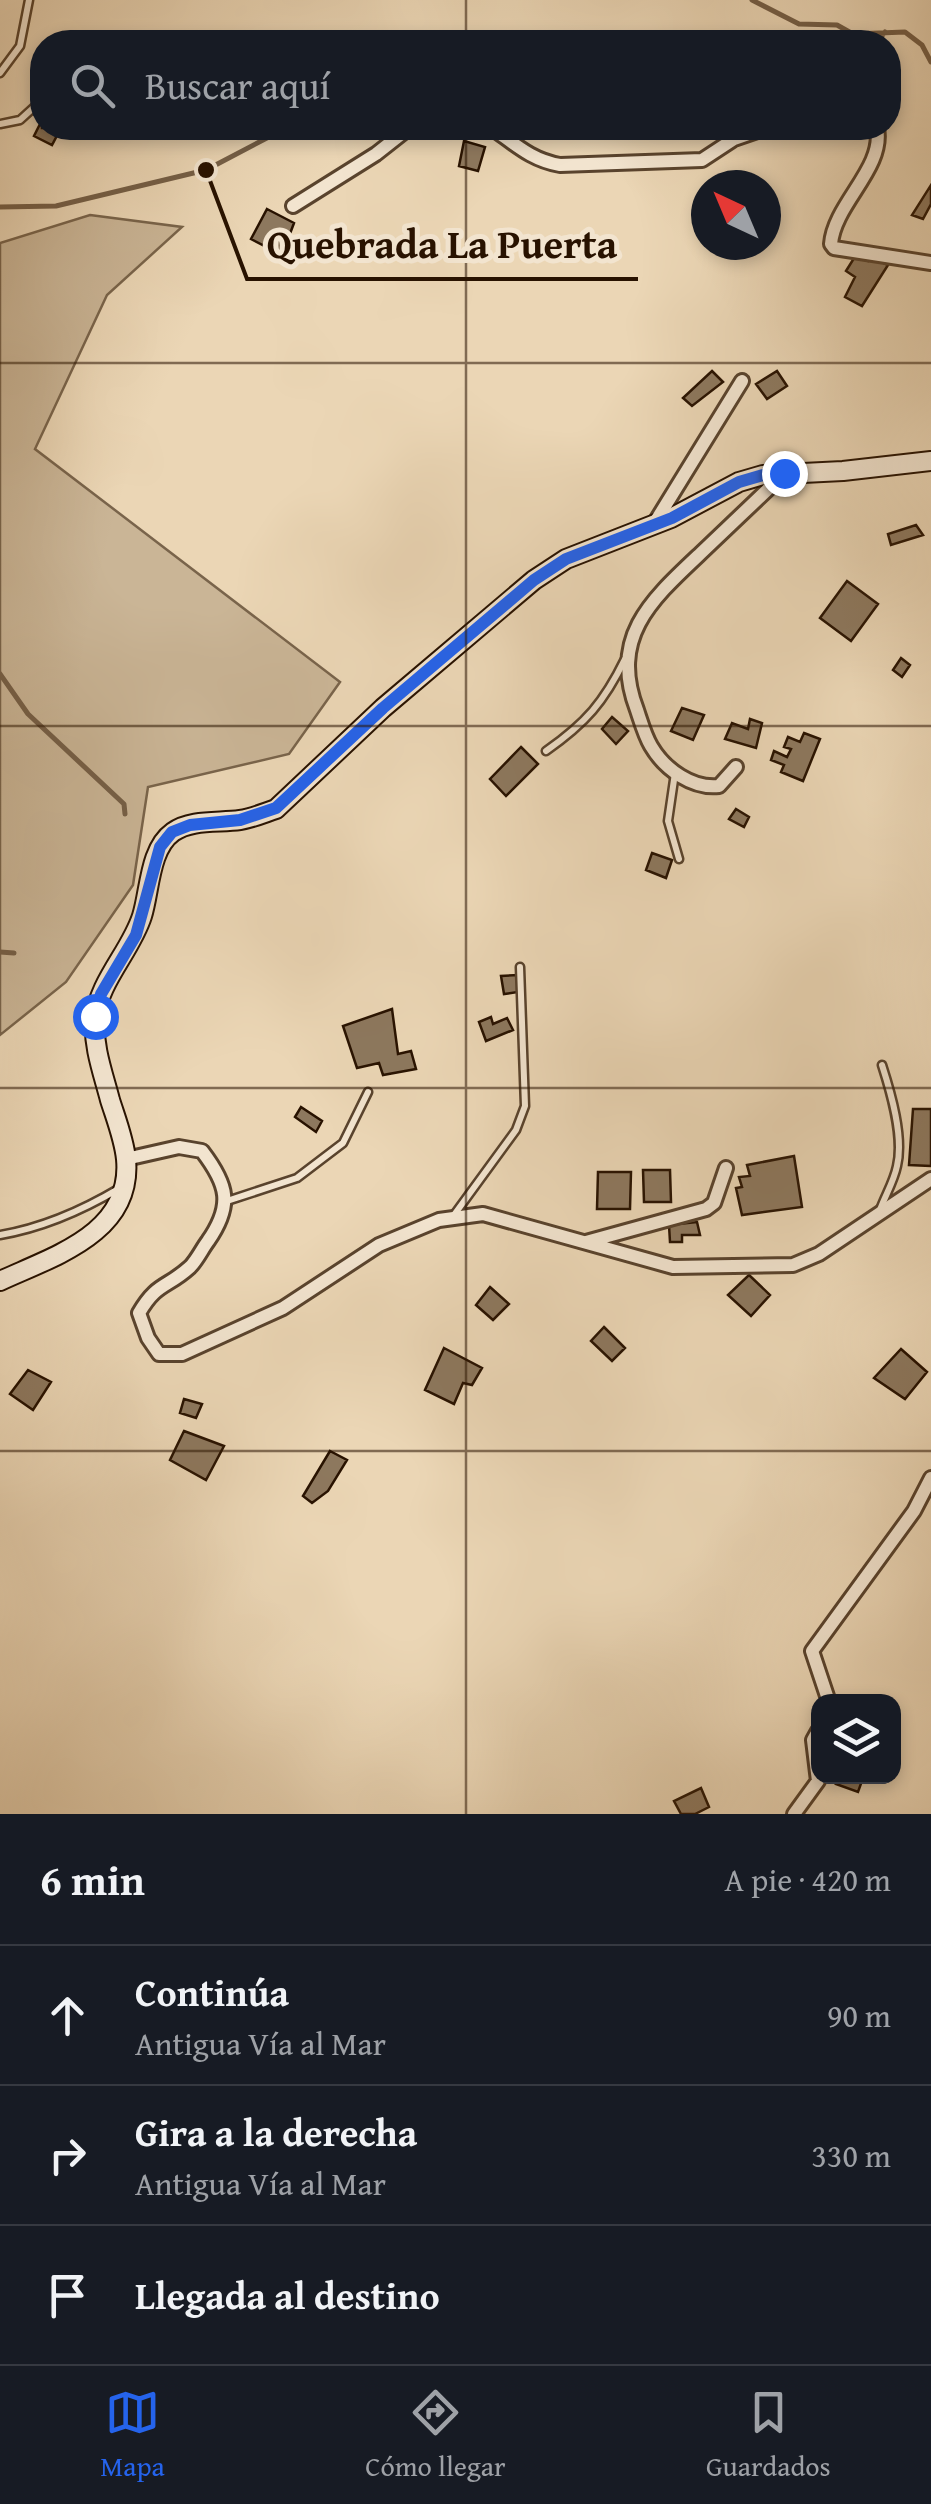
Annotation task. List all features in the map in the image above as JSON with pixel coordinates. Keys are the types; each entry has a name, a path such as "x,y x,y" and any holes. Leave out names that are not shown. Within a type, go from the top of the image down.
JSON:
{"main road":[{"path":"0,1281 91,1236 108,1221 125,1185 126,1160 96,1048 95,1016 101,994 136,935 160,847 172,832 190,825 240,820 276,808 360,728 534,580 566,559 763,475 844,472 931,461"}],"street":[{"path":"292,206 394,140"},
{"path":"509,140 539,161 560,165 702,160 731,140"},
{"path":"878,140 878,147 850,196 831,244 834,248 931,263"},
{"path":"654,524 742,380"},
{"path":"736,767 720,786 700,788 652,748 627,684 628,652 639,620 657,595 784,473"},
{"path":"126,1160 179,1146 202,1151 220,1175 226,1201 216,1229 190,1266 152,1292 139,1314 148,1338 160,1354 182,1354 283,1308 379,1245 454,1216 483,1214 672,1267 794,1264 819,1254 931,1178"},
{"path":"584,1243 706,1208 714,1203 726,1168"},
{"path":"826,1694 812,1651 914,1510 931,1478"},
{"path":"794,1814 816,1784"}],"lane":[{"path":"0,73 20,46 29,0"},
{"path":"0,124 20,120 30,111"},
{"path":"546,751 581,727 609,692 628,652"},
{"path":"675,771 668,821 679,859"},
{"path":"454,1216 516,1130 525,1106 520,967"},
{"path":"879,1211 898,1165 893,1099 882,1066"},
{"path":"226,1201 297,1178 313,1166 343,1142 368,1092"},
{"path":"0,1235 23,1231 90,1206 125,1185"}],"shaded area":[{"path":"90,215 182,227 107,295 35,449 340,682 289,754 148,787 133,885 66,982 0,1035 0,243"}],"building":[{"path":"464,141 485,147 478,171 459,166"},
{"path":"931,185 931,204 923,219 912,215"},
{"path":"267,209 294,223 282,255 251,239"},
{"path":"856,255 888,265 862,306 845,297 855,277 846,271"},
{"path":"712,371 723,382 692,406 683,398"},
{"path":"777,371 787,386 767,399 756,384"},
{"path":"916,525 923,535 891,545 888,534"},
{"path":"847,581 878,604 851,641 820,618"},
{"path":"901,658 910,665 902,677 893,670"},
{"path":"682,708 704,715 693,740 671,731"},
{"path":"612,717 628,731 616,744 602,729"},
{"path":"750,719 762,723 756,748 725,739 732,723 748,729"},
{"path":"804,733 820,739 803,781 781,772 784,765 771,760 774,751 787,757 791,749 784,747 788,737 800,742"},
{"path":"521,747 538,764 506,796 490,779"},
{"path":"736,809 749,817 744,827 729,819"},
{"path":"652,853 672,860 666,878 646,870"},
{"path":"518,975 518,992 504,994 501,976"},
{"path":"392,1009 398,1054 411,1051 416,1069 383,1075 379,1063 357,1068 343,1026"},
{"path":"491,1017 493,1024 507,1018 513,1030 486,1041 479,1022"},
{"path":"301,1107 322,1121 316,1132 295,1117"},
{"path":"913,1109 931,1109 931,1166 909,1165"},
{"path":"794,1156 802,1207 742,1215 736,1188 742,1187 739,1177 750,1176 747,1165"},
{"path":"643,1170 670,1170 671,1202 644,1202"},
{"path":"598,1172 631,1172 630,1209 597,1209"},
{"path":"697,1222 700,1235 682,1235 682,1242 670,1242 669,1225"},
{"path":"749,1275 770,1295 751,1316 728,1295"},
{"path":"490,1287 509,1304 493,1320 476,1305"},
{"path":"604,1327 625,1348 612,1361 591,1341"},
{"path":"444,1348 482,1368 472,1385 463,1383 454,1404 425,1390"},
{"path":"901,1349 927,1372 905,1399 874,1378"},
{"path":"28,1370 51,1382 33,1410 10,1394"},
{"path":"184,1399 202,1404 196,1418 180,1413"},
{"path":"184,1431 224,1446 206,1480 170,1460"},
{"path":"330,1451 347,1460 328,1491 312,1503 303,1496"},
{"path":"836,1784 861,1784 858,1792"},
{"path":"701,1788 709,1807 695,1814 681,1814 674,1801"}],"waterway":[{"path":"752,0 799,24 837,25 846,30"},
{"path":"901,32 922,45 931,62"},
{"path":"0,207 56,206 206,170 263,140"},
{"path":"0,674 28,714 124,804 125,814"},
{"path":"0,952 14,953"}],"place":[{"name":"Quebrada La Puerta","path":"206,170"}],"route":[{"path":"95,1016 101,994 136,935 160,847 172,832 190,825 240,820 276,808 383,708 534,580 566,559 672,518 739,482 784,473"}]}
